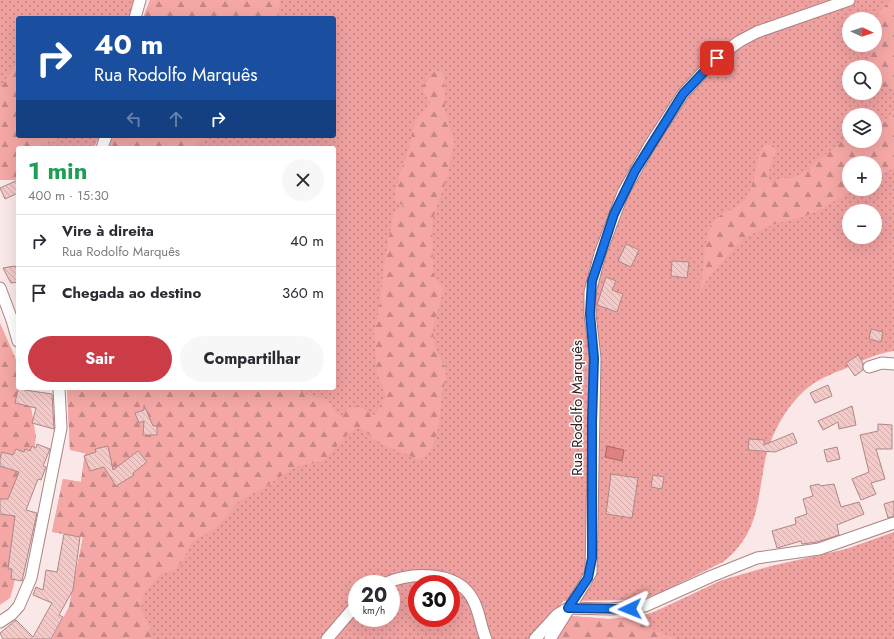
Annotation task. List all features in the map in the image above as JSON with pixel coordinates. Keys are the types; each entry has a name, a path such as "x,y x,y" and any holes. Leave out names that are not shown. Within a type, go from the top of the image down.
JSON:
{"street":[{"path":"136,16 140,0"},
{"name":"Rua Rodolfo Marquês","path":"550,639 588,578 592,558 592,422 594,358 590,314 590,292 600,254 623,193 650,145 683,94 717,58 740,41 757,32 849,0"},
{"path":"0,288 16,334"},
{"path":"869,367 882,363 894,364"},
{"path":"0,622 12,614 18,606 31,578 61,428 57,390"},
{"path":"534,639 557,615 568,608 606,610 645,606 757,558 819,549 894,523"},
{"path":"400,579 431,577 447,579 461,585 468,592 476,607 486,639"},
{"path":"327,639 348,614"}],"shaded area":[{"path":"0,0 134,0 130,16 16,16 16,138 98,138 95,146 16,146 16,180 0,180"},
{"path":"150,0 894,0 894,351 872,357 825,377 810,386 795,401 782,419 771,440 765,461 758,503 750,528 744,540 723,562 660,593 638,600 563,601 542,639 52,639 69,607 83,537 52,532 63,479 81,482 85,453 70,450 67,390 336,390 336,146 110,146 112,138 336,138 336,16 144,16"},
{"path":"607,446 624,450 622,461 605,457"},
{"path":"894,532 894,639 556,639 570,616 609,619 642,616 722,580 771,566 846,549"}],"green space":[{"path":"150,0 280,0 278,16 144,16"},
{"path":"891,0 894,0 894,89 882,88 882,60 870,60 870,52 882,52 882,12 879,12"},
{"path":"16,66 16,138 58,138 55,142 43,144 42,146 16,146 16,180 0,180 0,87"},
{"path":"435,71 441,71 444,75 445,110 454,142 448,175 432,221 433,272 435,278 443,288 434,324 433,341 445,368 446,378 437,432 430,451 425,457 418,460 383,445 358,427 348,434 323,461 299,466 290,470 264,488 239,501 216,528 191,543 183,561 174,570 159,575 145,592 141,609 150,627 151,639 52,639 69,607 83,537 52,532 63,479 81,482 85,453 70,450 67,390 300,390 309,396 327,399 338,415 342,416 347,408 358,406 374,415 386,397 377,373 374,331 379,311 384,264 393,216 396,210 404,206 394,199 399,176 409,149 414,123 430,103 424,93 423,85"},
{"path":"894,109 894,168 882,174 882,156 842,156 843,196 820,210 800,218 777,223 743,238 707,280 700,292 704,254 711,225 719,216 737,206 745,199 753,181 758,158 765,145 773,145 776,151 769,170 770,183 782,178 792,178 809,170 816,162 842,142 842,148 882,148 882,121 889,117"},
{"path":"112,138 206,138 201,140 196,146 110,146"},
{"path":"0,323 16,359 16,390 28,390 36,437 20,556 10,598 0,605"},
{"path":"570,616 609,619 627,618 676,639 556,639"}],"building":[{"path":"16,181 16,194 5,199 0,188"},
{"path":"626,244 639,250 631,267 618,261"},
{"path":"672,261 689,262 687,278 671,276"},
{"path":"15,266 16,282 11,283 3,268"},
{"path":"606,277 616,281 612,290 623,294 617,312 597,305"},
{"path":"871,329 883,332 881,342 869,339"},
{"path":"858,355 863,363 863,370 855,376 846,363"},
{"path":"828,385 832,396 815,403 810,393"},
{"path":"18,390 52,394 54,429 32,423 36,408 15,403"},
{"path":"144,405 153,426 157,426 157,435 143,435 144,421 139,423 135,413 144,410"},
{"path":"852,406 856,425 839,429 838,422 823,430 818,421"},
{"path":"878,424 892,425 892,449 876,449 885,479 871,483 876,494 861,500 852,479 869,472 860,435 878,431"},
{"path":"793,433 797,443 775,452 748,450 749,439 764,440 764,445"},
{"path":"37,444 50,449 43,466 46,467 41,480 38,479 26,510 37,513 22,581 11,579 12,569 8,569 15,516 0,514 0,499 8,499 19,472 0,466 0,458 2,452 13,455 16,449 24,452 25,449 30,451 32,446 36,448"},
{"path":"108,446 113,470 138,451 147,462 133,473 134,475 116,486 104,467 90,471 84,456 96,452 95,449"},
{"path":"837,447 840,459 827,462 824,450"},
{"path":"611,474 638,478 632,518 606,514"},
{"path":"653,475 664,477 662,489 651,487"},
{"path":"819,484 820,486 834,484 841,507 859,502 864,514 837,525 839,535 817,542 802,544 801,541 777,548 772,531 796,524 795,518 807,514 803,499 813,496 810,486"},
{"path":"894,501 894,516 888,518 884,504"},
{"path":"64,534 80,537 73,590 59,615 63,617 51,639 3,639 0,633 16,620 33,637 52,603 33,595 36,587 43,590 46,570 57,572"}],"route":[{"path":"630,609 602,610 568,608 591,572 592,558 592,422 594,349 590,314 590,292 600,254 623,193 650,145 683,94 717,58"}]}
